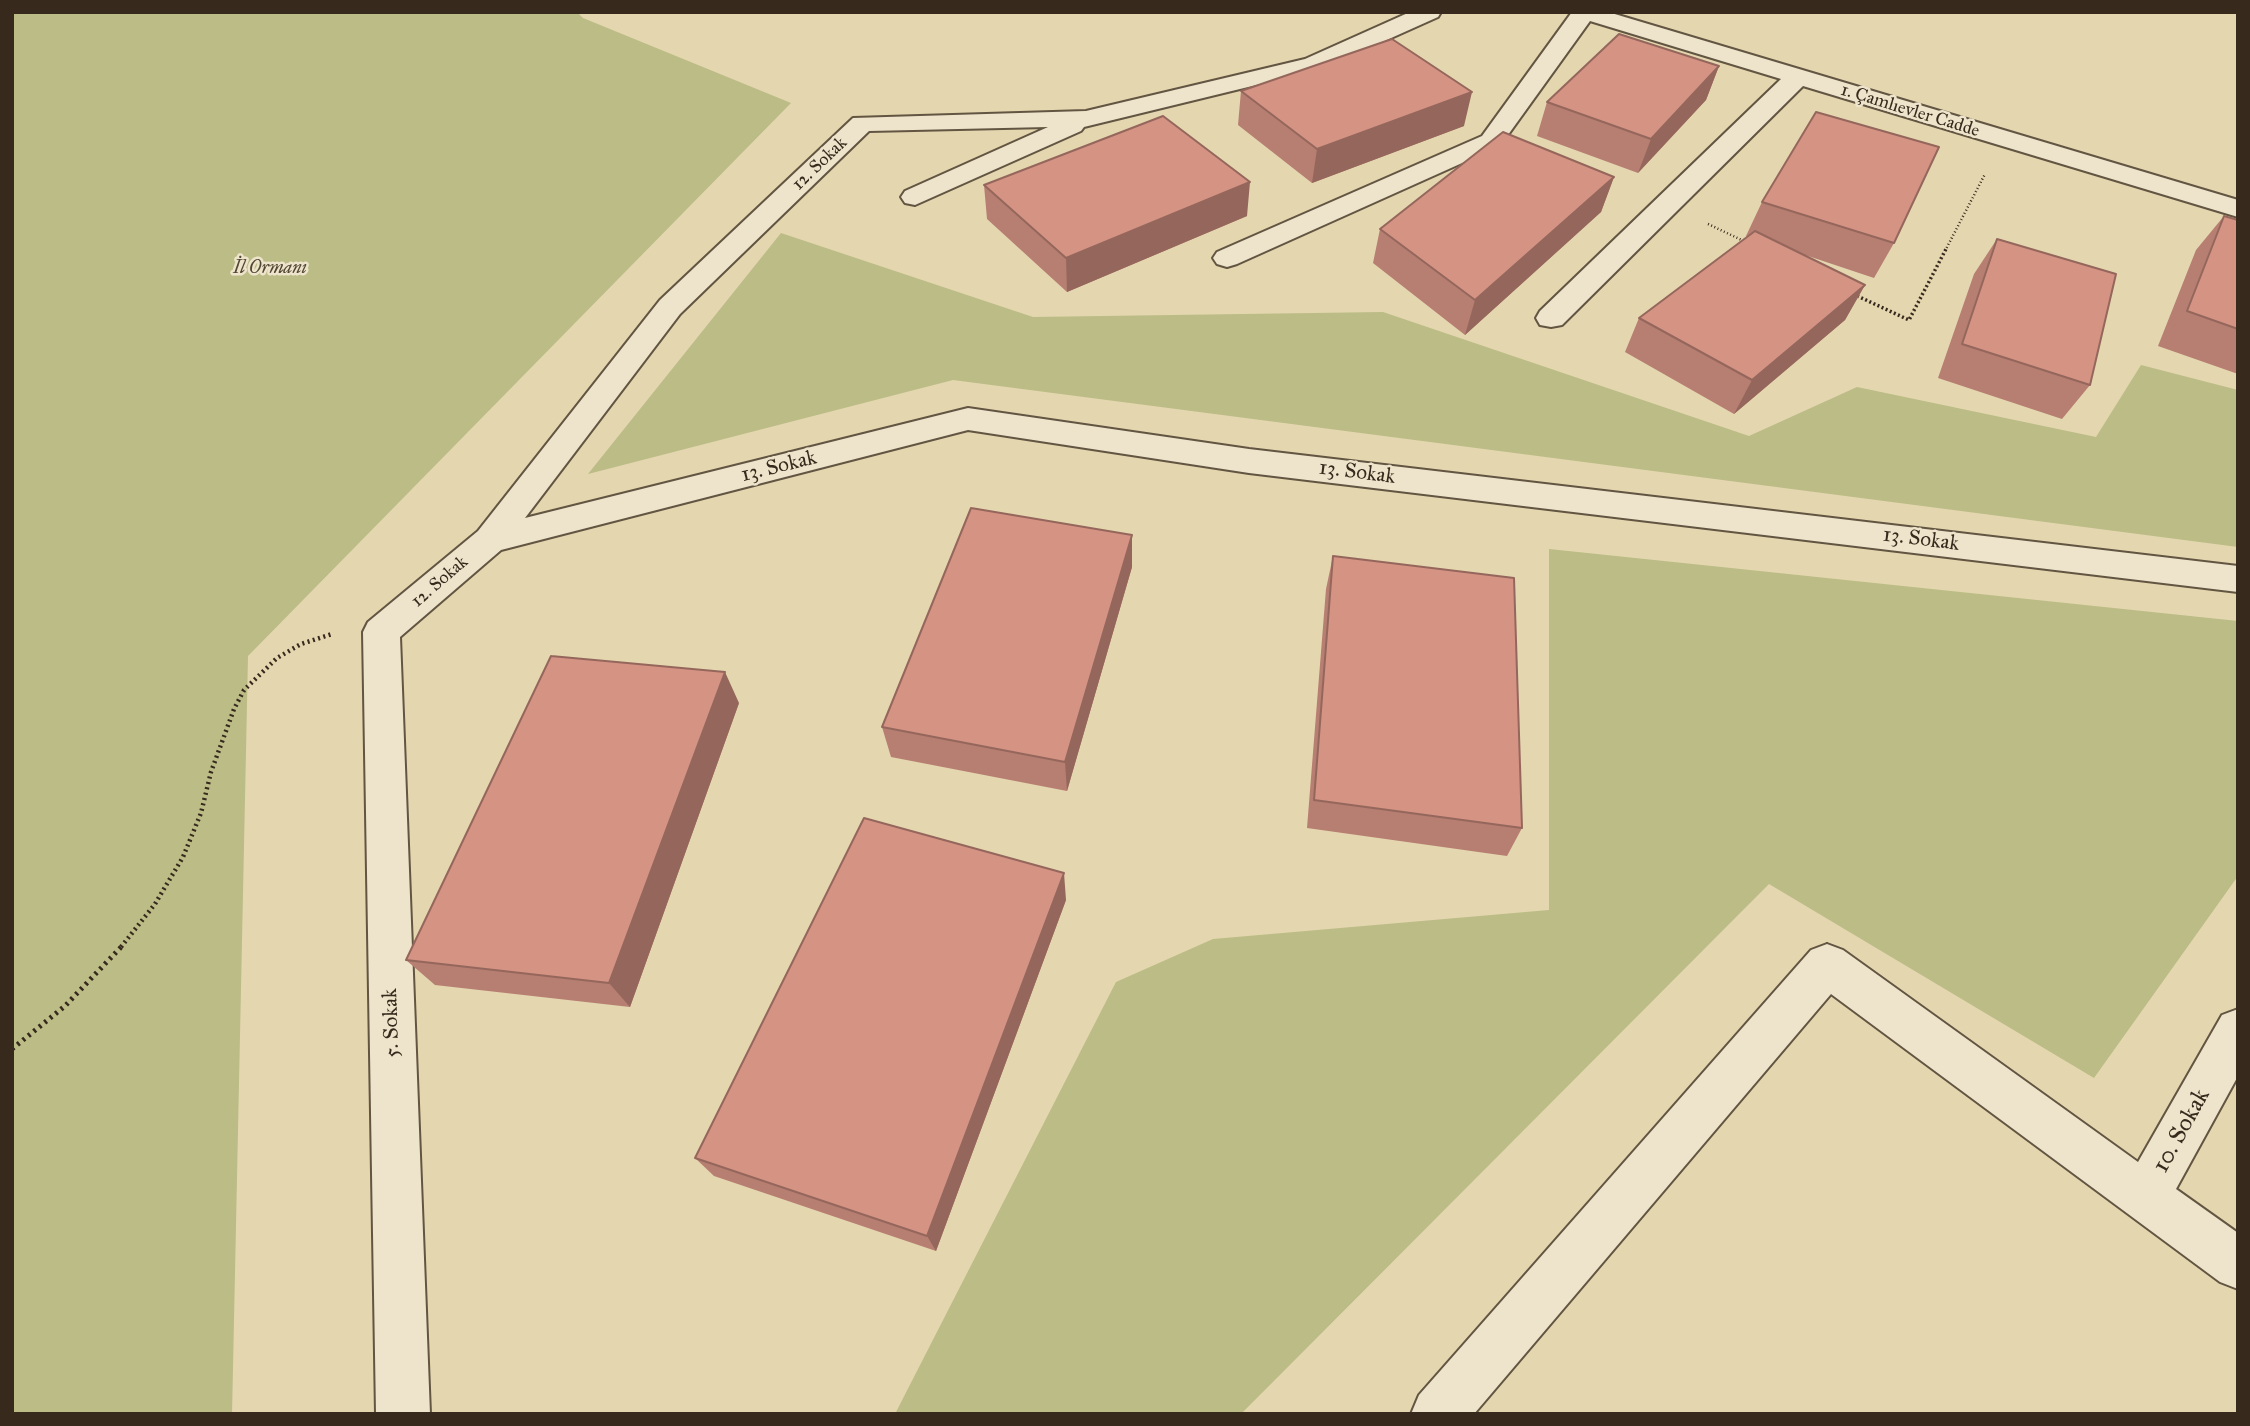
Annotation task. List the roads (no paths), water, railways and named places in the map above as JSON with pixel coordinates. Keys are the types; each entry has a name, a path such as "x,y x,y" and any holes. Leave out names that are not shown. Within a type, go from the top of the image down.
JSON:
{"street":[{"name":"12. Sokak","path":"382,632 489,540 670,307 862,123 1086,119 1314,64 1430,12"},
{"path":"1227,258 1491,141 1584,12"},
{"name":"1. Çamlıevler Cadde","path":"1584,12 2238,209"},
{"path":"1551,317 1798,77"},
{"path":"915,197 1086,119"},
{"name":"13. Sokak","path":"489,540 968,419 1249,461 2238,579"},
{"name":"5. Sokak","path":"382,632 403,1414"},
{"path":"1438,1414 1827,965 2238,1264"},
{"name":"10. Sokak","path":"2146,1195 2238,1031"}],"park label":[{"name":"İl Ormanı","path":"270,269"}]}
